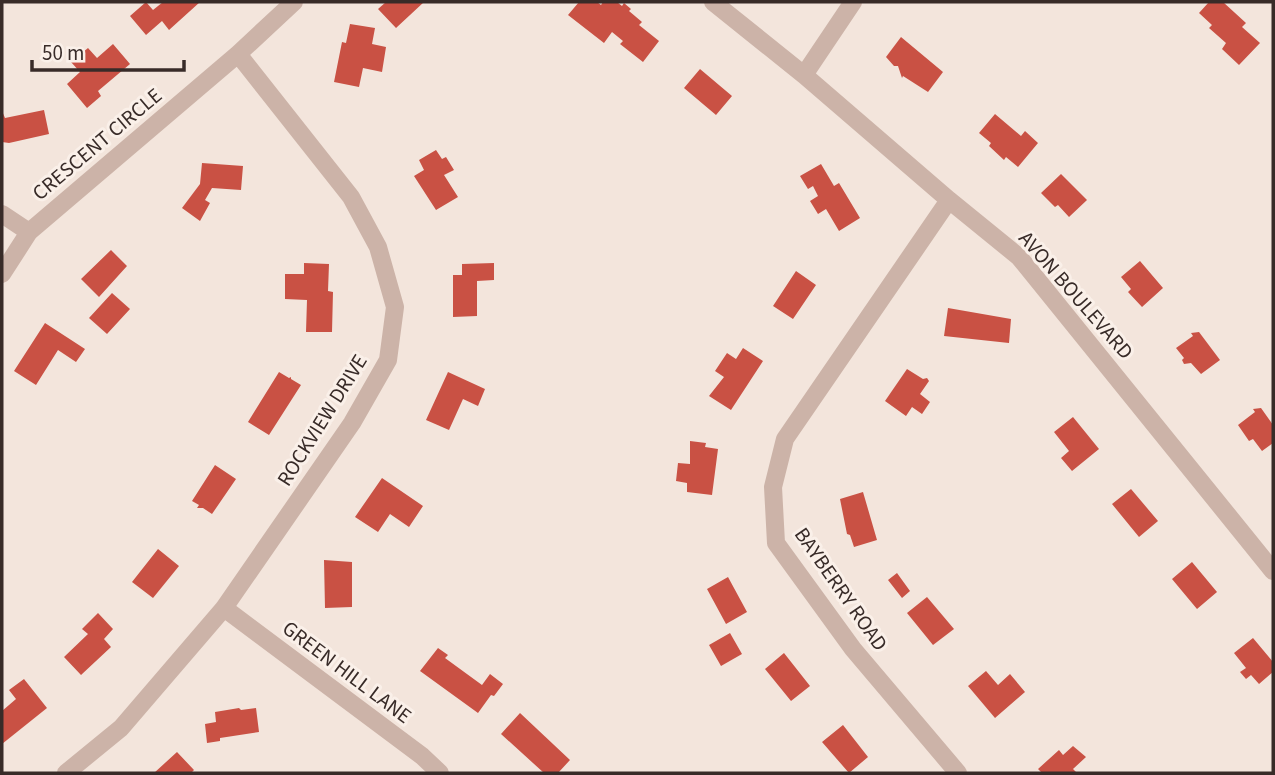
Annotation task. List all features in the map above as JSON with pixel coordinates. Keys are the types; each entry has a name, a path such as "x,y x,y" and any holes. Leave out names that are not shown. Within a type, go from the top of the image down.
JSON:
{"street":[{"name":"CRESCENT CIRCLE","path":"2,274 29,232 238,54 294,2"},
{"name":"AVON BOULEVARD","path":"713,2 804,75 1019,257 1273,571"},
{"path":"804,75 853,2"},
{"name":"ROCKVIEW DRIVE","path":"66,773 121,728 224,608 352,423 388,360 395,307 378,247 351,197 238,54"},
{"name":"BAYBERRY ROAD","path":"950,200 785,439 772,487 776,543 853,649 958,773"},
{"path":"2,214 29,232"},
{"name":"GREEN HILL LANE","path":"224,608 422,756 440,773"}],"building":[{"path":"146,2 153,10 163,2 200,2 169,30 162,21 146,35 130,16"},
{"path":"386,2 424,2 396,28 378,9"},
{"path":"579,2 597,2 601,5 603,2 617,2 622,6 624,3 642,22 639,25 659,41 643,62 620,44 623,41 612,32 604,43 568,15"},
{"path":"1209,2 1223,2 1246,23 1242,27 1260,43 1239,65 1222,49 1226,43 1209,28 1212,25 1199,13"},
{"path":"350,24 375,28 372,44 386,47 382,72 363,68 359,87 334,82 342,42 346,43"},
{"path":"901,37 943,72 928,92 903,76 902,78 898,66 894,66 886,57"},
{"path":"113,44 130,64 98,91 101,96 87,108 67,84 80,72 71,62 88,48 97,58"},
{"path":"700,69 732,96 716,115 684,88"},
{"path":"44,110 49,134 9,143 2,142 2,111 5,118"},
{"path":"995,114 1021,136 1025,131 1038,143 1018,167 1006,157 1004,160 979,133"},
{"path":"436,150 442,159 446,157 454,170 444,175 458,197 436,210 414,176 424,170 419,160"},
{"path":"202,163 243,166 241,190 212,188 205,200 210,203 200,221 182,208 200,184"},
{"path":"821,164 834,186 839,183 860,218 839,231 826,209 818,214 810,201 818,196 813,186 808,189 800,176"},
{"path":"1061,174 1087,200 1069,217 1041,193"},
{"path":"111,250 127,266 99,297 81,279"},
{"path":"1140,261 1163,288 1142,307 1128,292 1131,289 1121,277"},
{"path":"304,263 329,264 328,291 333,292 332,332 306,332 307,300 285,299 285,274 304,274"},
{"path":"494,263 494,280 477,281 477,316 453,317 453,275 462,275 462,264"},
{"path":"796,271 816,285 793,319 773,306"},
{"path":"112,293 130,309 107,334 89,318"},
{"path":"948,308 1011,319 1009,343 944,336"},
{"path":"45,323 85,349 76,362 58,350 36,385 14,371"},
{"path":"1199,332 1220,360 1201,374 1191,363 1184,364 1184,358 1176,348 1193,336 1191,333"},
{"path":"743,348 763,361 731,410 709,396 724,377 715,371 727,353 736,359"},
{"path":"907,369 929,381 920,394 930,402 922,414 912,407 906,416 885,401"},
{"path":"279,372 301,385 269,435 248,422"},
{"path":"448,372 485,389 478,406 463,399 449,430 426,420"},
{"path":"1261,408 1273,425 1273,443 1262,451 1253,439 1249,441 1238,425 1255,412 1253,409"},
{"path":"1073,417 1099,449 1072,471 1061,458 1069,451 1054,432"},
{"path":"690,441 706,443 705,447 718,449 712,495 687,492 687,483 676,481 678,463 690,464"},
{"path":"215,465 236,479 212,514 203,508 197,508 199,505 192,501"},
{"path":"382,478 423,506 409,527 390,514 378,532 355,517"},
{"path":"1131,489 1158,521 1139,537 1112,504"},
{"path":"863,492 877,540 854,547 850,535 847,534 840,499"},
{"path":"158,549 179,566 153,598 132,582"},
{"path":"324,560 352,562 352,607 325,608"},
{"path":"1192,562 1217,592 1197,609 1172,579"},
{"path":"897,573 910,591 902,598 888,580"},
{"path":"728,577 747,612 726,624 707,589"},
{"path":"927,597 954,629 933,645 907,613"},
{"path":"98,613 113,629 104,639 111,647 81,675 64,657 88,634 82,629"},
{"path":"730,633 742,654 721,666 709,645"},
{"path":"1253,638 1273,662 1273,672 1259,684 1251,675 1246,679 1240,672 1246,668 1234,653"},
{"path":"438,648 448,655 445,658 482,685 490,674 503,684 478,713 420,671"},
{"path":"784,653 810,686 791,701 765,669"},
{"path":"986,671 998,685 1010,674 1025,692 995,718 968,686"},
{"path":"24,679 47,708 2,744 2,711 16,699 9,690"},
{"path":"256,708 259,732 220,738 220,741 207,743 205,724 216,722 215,712"},
{"path":"520,713 570,760 558,773 544,773 501,734"},
{"path":"843,725 868,757 849,773 822,742"},
{"path":"1073,746 1086,757 1073,769 1077,773 1042,773 1038,769 1059,750 1063,755"},
{"path":"177,752 194,770 191,773 154,773"}]}
